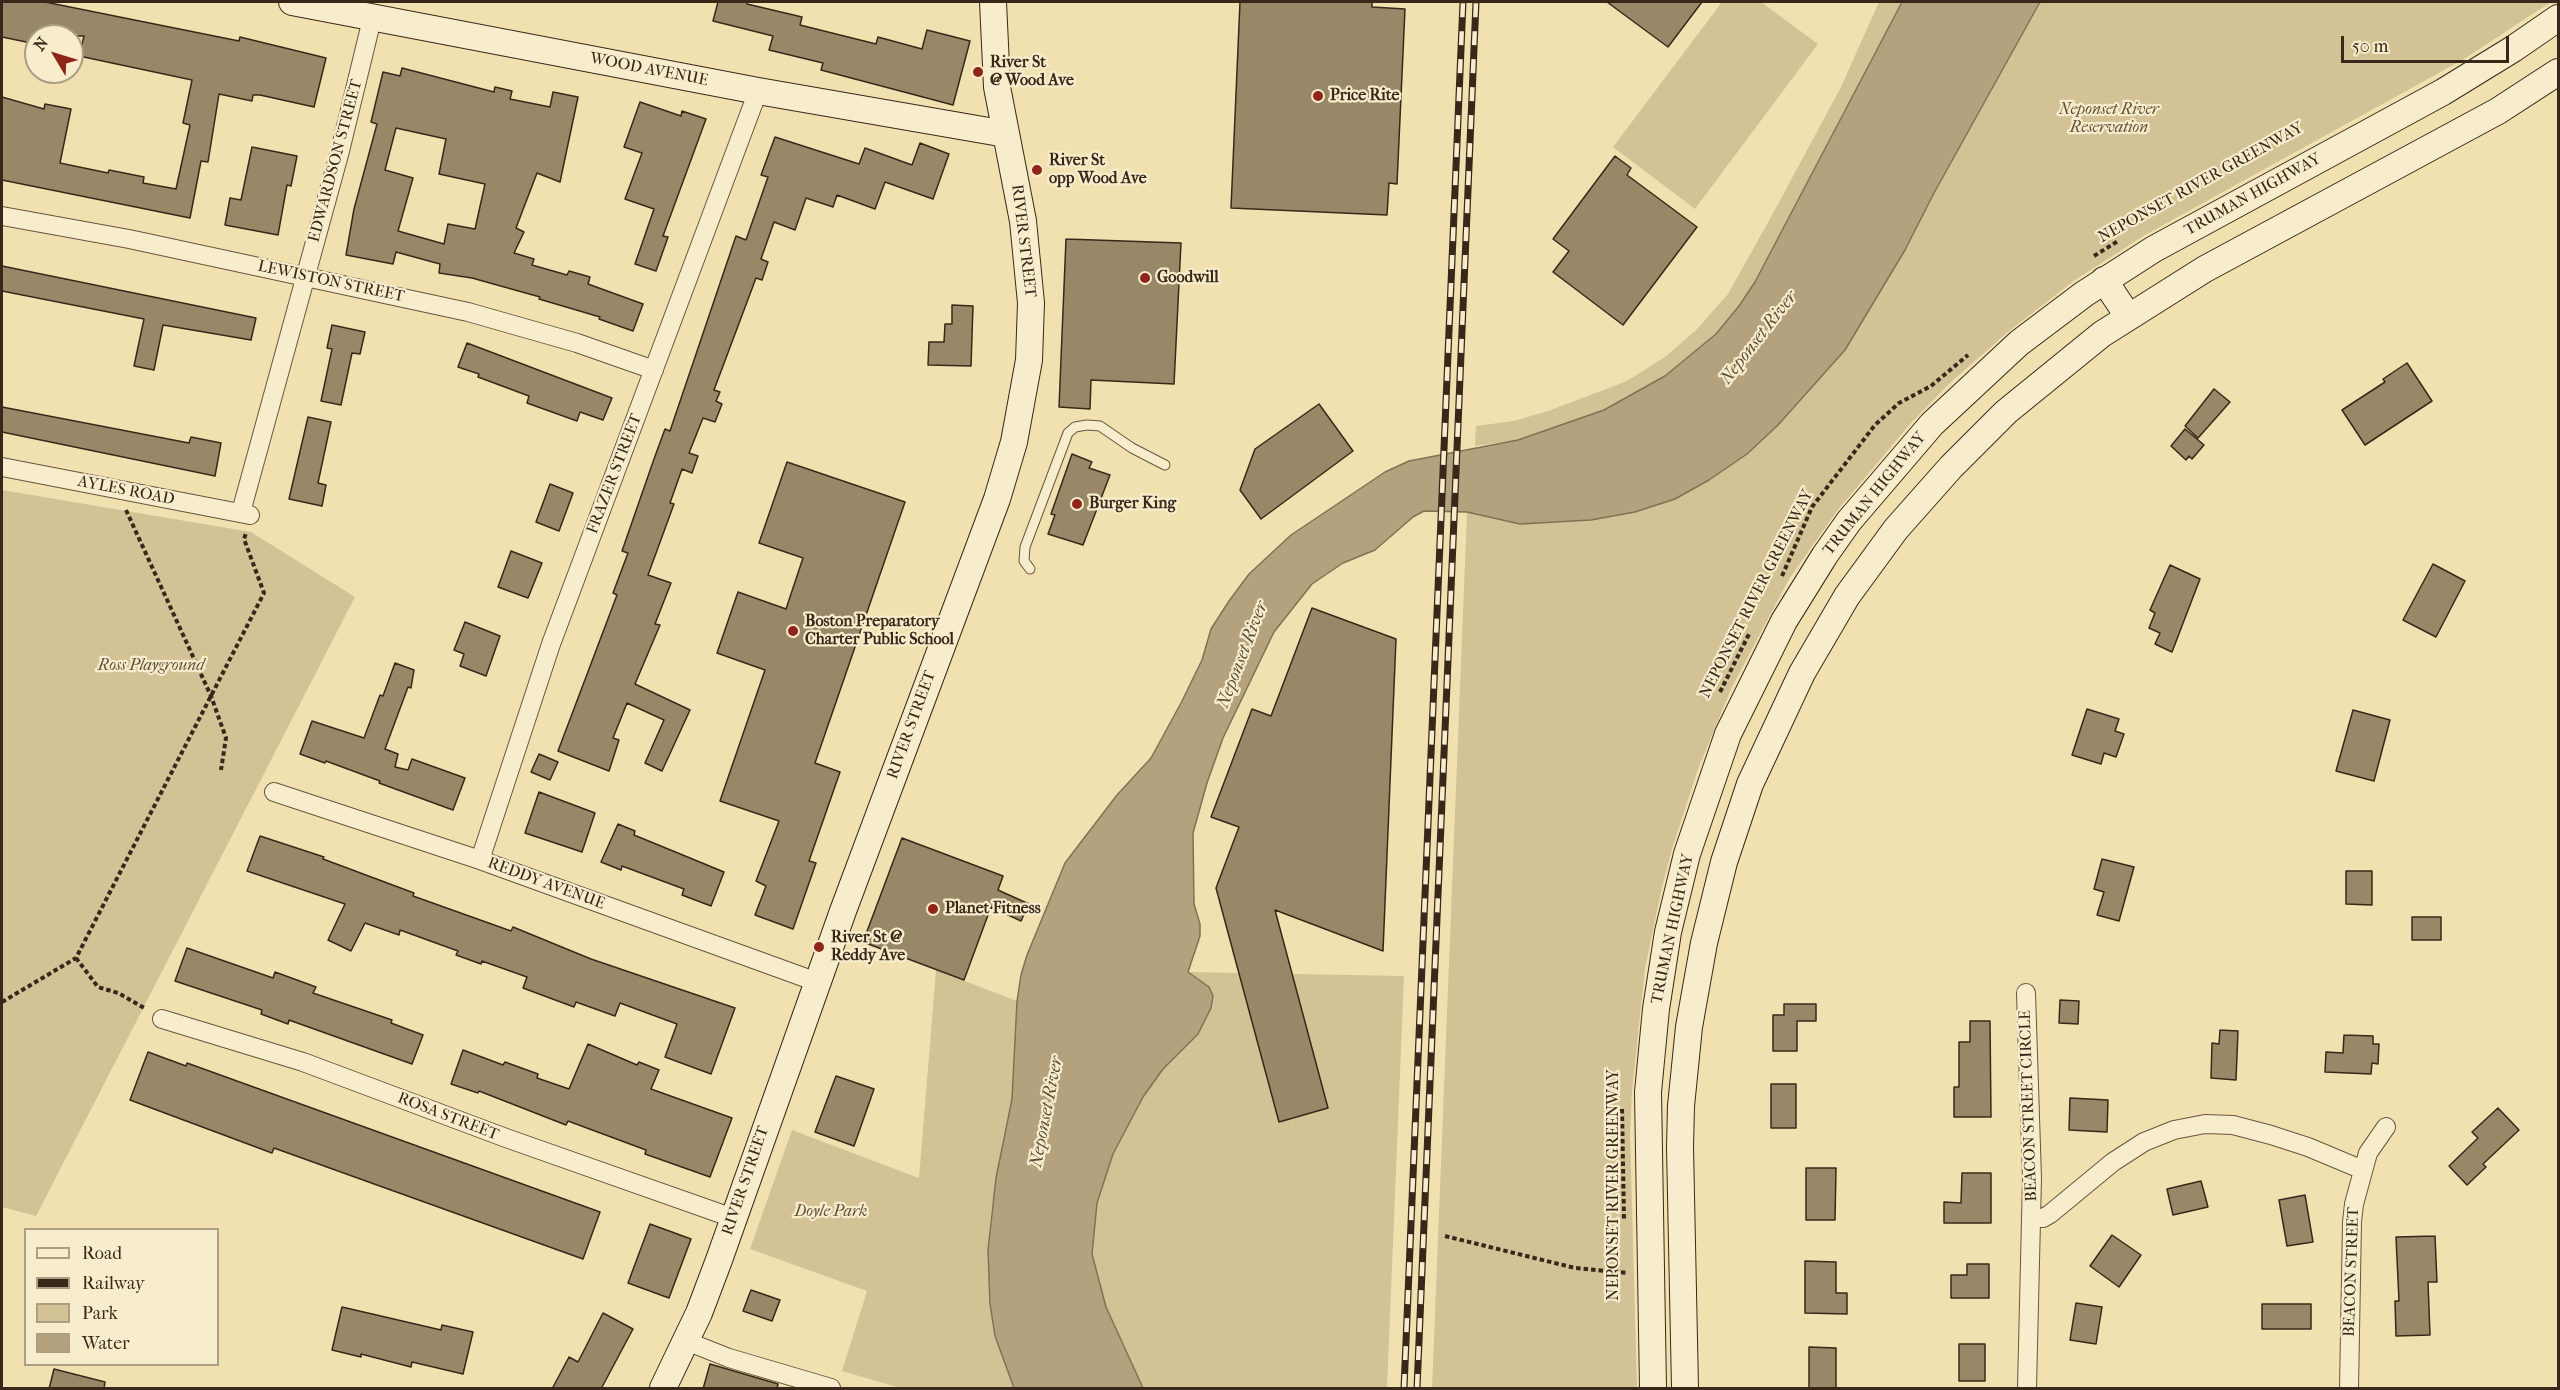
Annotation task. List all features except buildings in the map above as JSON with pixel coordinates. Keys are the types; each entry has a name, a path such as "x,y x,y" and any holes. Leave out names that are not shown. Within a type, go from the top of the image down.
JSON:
{"main road":[{"name":"RIVER STREET","path":"663,1389 686,1341 733,1218 817,982 997,500 1020,415 1031,332 1030,273 995,66 993,2"},
{"name":"WOOD AVENUE","path":"303,3 372,19 525,45 758,92 1006,135"},
{"name":"TRUMAN HIGHWAY","path":"1653,1389 1652,1348 1638,1273 1648,1092 1661,972 1678,891 1700,814 1728,735 1784,621 1825,555 1849,521 1932,424 1989,370 2052,318 2097,270 2189,230 2443,92 2559,18"},
{"name":"TRUMAN HIGHWAY","path":"1685,1389 1680,1147 1689,1027 1713,903 1736,824 1763,756 1791,694 1824,632 1847,596 1896,529 1951,467 2006,412 2069,358 2128,316 2205,269 2498,111 2559,72"},
{"path":"2097,270 2128,316"},
{"path":"1652,1348 1684,1348"}],"street":[{"name":"EDWARDSON STREET","path":"246,513 372,19"},
{"name":"FRAZER STREET","path":"480,860 551,644 758,92"},
{"name":"LEWISTON STREET","path":"2,216 129,239 468,312 577,344 654,370"},
{"name":"AYLES ROAD","path":"2,467 246,513"},
{"name":"REDDY AVENUE","path":"274,792 480,860 817,982"},
{"name":"BEACON STREET CIRCLE","path":"2026,993 2032,1218 2027,1389"},
{"name":"ROSA STREET","path":"162,1019 303,1062 517,1142 733,1218"},
{"name":"BEACON STREET CIRCLE","path":"2032,1218 2043,1218 2050,1214 2113,1162 2144,1142 2174,1130 2205,1124 2233,1125 2290,1141 2363,1170"},
{"name":"BEACON STREET","path":"2349,1389 2352,1222 2357,1187 2368,1153 2386,1127"},
{"path":"686,1341 729,1358 831,1389"}],"lane":[{"path":"1030,569 1024,561 1025,548 1068,434 1075,427 1087,424 1100,426 1132,448 1165,465"}],"path":[{"name":"NEPONSET RIVER GREENWAY","path":"2097,270 2121,240"},
{"name":"NEPONSET RIVER GREENWAY","path":"1777,583 1812,507 1865,437 1899,403 1932,386 1972,351"},
{"path":"116,489 211,696 226,738 221,770"},
{"path":"2,1002 76,958 264,593 244,539 246,513"},
{"name":"NEPONSET RIVER GREENWAY","path":"1718,695 1752,627"},
{"path":"76,958 98,987 118,993 162,1019"},
{"name":"NEPONSET RIVER GREENWAY","path":"1622,1101 1624,1227"},
{"path":"1445,1236 1575,1268 1638,1273"},
{"name":"NEPONSET RIVER GREENWAY","path":"1625,1262 1638,1273"}],"green space":[{"path":"1722,2 1761,2 1818,44 1695,209 1613,147"},
{"path":"1879,2 1902,2 1755,282 1716,334 1665,376 1604,410 1518,440 1475,446 1476,426 1514,421 1548,411 1627,381 1665,357 1697,329 1728,294 1777,206 1841,87"},
{"name":"Neponset River Reservation","path":"2040,2 2551,2 2464,59 2145,235 2075,280 2009,331 1950,383 1910,424 1837,511 1789,579 1731,689 1698,769 1662,887 1645,969 1632,1091 1630,1133 1637,1388 1432,1388 1467,512 1520,524 1591,520 1635,512 1675,499 1747,454 1778,425 1845,350 1905,250"},
{"name":"Ross Playground","path":"2,490 251,532 355,597 36,1216 2,1207"},
{"name":"Doyle Park","path":"936,970 1017,1001 1012,1099 1003,1138 991,1214 988,1250 990,1304 1014,1388 900,1388 842,1371 867,1291 750,1249 792,1130 919,1178"},
{"path":"1188,972 1404,976 1387,1388 1143,1388 1106,1307 1092,1254 1097,1203 1113,1154 1143,1097 1163,1069 1198,1034 1199,979"}],"water":[{"name":"Neponset River","path":"1902,2 2040,2 1905,250 1845,350 1778,425 1747,454 1709,480 1675,499 1635,512 1591,520 1520,524 1467,512 1424,511 1413,517 1375,550 1343,563 1312,584 1274,632 1223,738 1193,833 1194,904 1200,924 1200,936 1188,972 1209,987 1213,996 1211,1008 1198,1034 1163,1069 1143,1097 1113,1154 1097,1203 1092,1254 1106,1307 1143,1388 1014,1388 995,1336 990,1304 988,1250 996,1178 1012,1099 1017,1001 1021,975 1065,863 1117,795 1151,758 1202,660 1211,629 1249,574 1291,535 1385,472 1409,461 1518,440 1604,410 1665,376 1716,334 1755,282"}],"railway":[{"path":"1404,1388 1463,2"},
{"path":"1417,1388 1476,2"}],"place":[{"name":"River St @ Wood Ave","path":"978,72"},
{"name":"Price Rite","path":"1318,96"},
{"name":"River St opp Wood Ave","path":"1037,170"},
{"name":"Goodwill","path":"1145,278"},
{"name":"Burger King","path":"1077,504"},
{"name":"Boston Preparatory Charter Public School","path":"793,631"},
{"name":"Planet Fitness","path":"933,909"},
{"name":"River St @ Reddy Ave","path":"819,947"}]}
